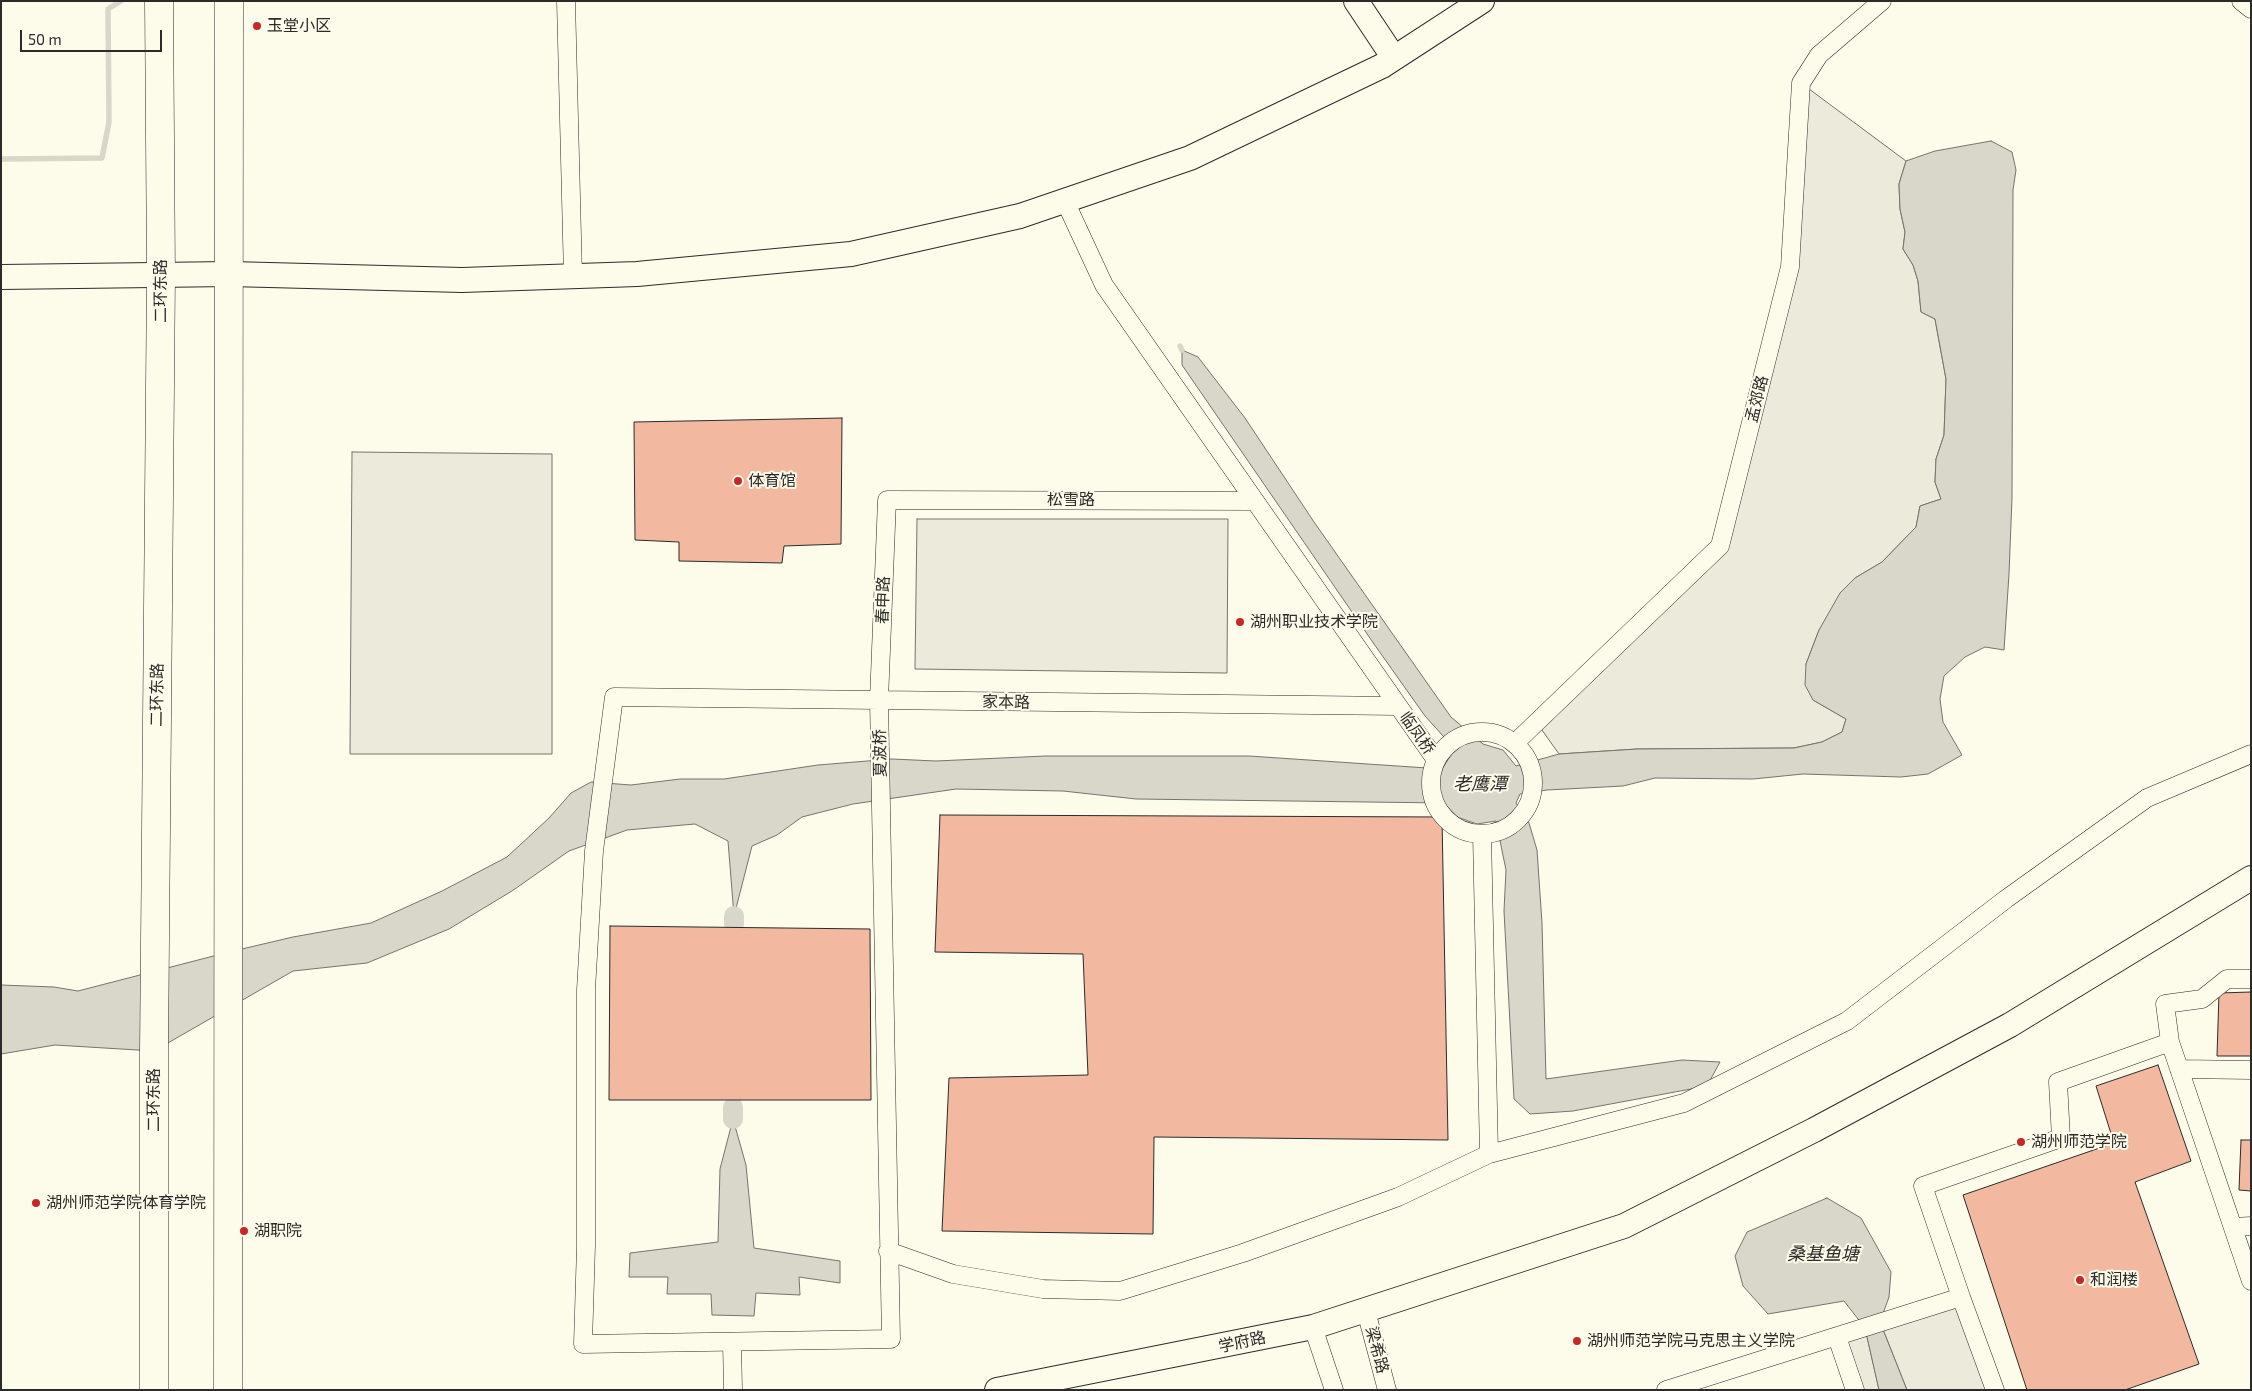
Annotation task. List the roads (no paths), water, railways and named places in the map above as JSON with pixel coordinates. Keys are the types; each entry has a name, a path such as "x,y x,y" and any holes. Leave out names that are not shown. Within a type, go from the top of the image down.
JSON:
{"main road":[{"name":"二环东路","path":"154,1390 154,1002 161,275 159,1"},
{"path":"228,1390 229,1"},
{"path":"1356,1 1394,58"},
{"path":"1,277 230,274 462,280 637,274 851,254 1020,216 1190,158 1394,58 1482,1"},
{"name":"学府路","path":"997,1390 1313,1327 1624,1226 1768,1154 2010,1025 2251,878"}],"street":[{"path":"566,1 573,276"},
{"name":"孟郊路","path":"1515,743 1720,546 1790,267 1801,83 1819,55 1882,1"},
{"path":"2241,1 2251,10"},
{"name":"临凤桥","path":"1065,201 1104,285 1398,706 1438,758"},
{"name":"松雪路","path":"887,500 1255,501"},
{"name":"春申路","path":"879,700 887,500"},
{"name":"家本路","path":"732,1342 583,1344 586,1246 586,990 594,851 614,697 1398,706"},
{"name":"夏波桥","path":"732,1342 891,1339 879,700"},
{"path":"1473,732 1494,733 1515,743 1528,760 1534,780 1528,806 1489,835 1465,832 1449,824 1437,808 1431,794 1430,776 1438,758 1473,732"},
{"path":"888,1251 953,1274 1043,1289 1120,1291 1243,1253 1398,1197 1488,1154 1684,1103 1847,1021 2006,899 2147,798 2251,754"},
{"path":"1488,1154 1489,835"},
{"path":"2251,979 2227,979 2202,999 2165,1004 2170,1042 2251,1281"},
{"path":"1995,1390 1923,1186 2061,1138 2058,1082 2170,1042"},
{"path":"2180,1069 2251,1070"},
{"path":"2233,1227 2251,1226"},
{"path":"1666,1390 1961,1297"},
{"name":"梁希路","path":"1366,1311 1387,1390"},
{"path":"1313,1327 1334,1390"},
{"path":"1837,1337 1855,1390"},
{"path":"732,1342 733,1390"}],"water":[{"name":"老鹰潭","path":"1991,141 2012,152 2016,170 2013,190 2012,498 2009,574 2004,650 1985,647 1965,657 1944,676 1940,699 1943,722 1962,755 1928,774 1901,777 1803,774 1753,779 1655,778 1623,786 1547,790 1520,794 1516,803 1529,823 1537,850 1542,923 1546,1079 1682,1060 1720,1062 1707,1086 1573,1111 1530,1114 1514,1099 1504,911 1506,870 1496,821 1477,824 1457,817 1444,803 1136,799 1063,791 956,789 853,804 802,817 777,835 752,846 734,916 728,841 695,824 627,830 569,851 512,891 449,929 367,963 293,971 154,1051 55,1045 1,1054 1,985 54,987 78,991 293,937 371,923 442,891 507,857 549,818 571,793 591,782 631,785 680,779 724,779 818,765 892,759 936,761 1045,756 1249,756 1442,769 1451,755 1444,737 1425,716 1374,644 1182,365 1182,350 1198,357 1245,418 1314,522 1451,717 1483,744 1503,750 1516,766 1559,754 1637,749 1794,748 1822,742 1842,732 1846,719 1813,700 1805,685 1806,664 1819,630 1840,593 1855,578 1882,562 1916,527 1920,506 1941,499 1935,482 1936,459 1944,435 1946,379 1935,319 1921,312 1918,281 1913,265 1903,249 1905,232 1900,209 1899,184 1906,161 1935,151"},
{"path":"733,1119 746,1165 754,1248 840,1261 840,1283 799,1277 800,1295 756,1293 754,1316 712,1315 711,1294 667,1294 668,1277 629,1277 630,1253 718,1242 720,1169"},
{"name":"桑基鱼塘","path":"1827,1198 1861,1218 1891,1272 1889,1297 1880,1322 1907,1390 1879,1390 1865,1328 1844,1301 1768,1314 1743,1286 1735,1256 1747,1232"}],"waterway":[{"path":"1,159 102,158 109,122 108,9 121,1"},
{"path":"1180,346 1182,350"},
{"path":"734,916 734,924"},
{"path":"733,1107 733,1119"}],"place":[{"name":"玉堂小区","path":"257,26"},
{"name":"体育馆","path":"738,481"},
{"name":"湖州职业技术学院","path":"1240,622"},
{"name":"湖州师范学院","path":"2021,1142"},
{"name":"湖州师范学院体育学院","path":"36,1203"},
{"name":"湖职院","path":"244,1231"},
{"name":"和润楼","path":"2080,1280"},
{"name":"湖州师范学院马克思主义学院","path":"1577,1341"}]}
